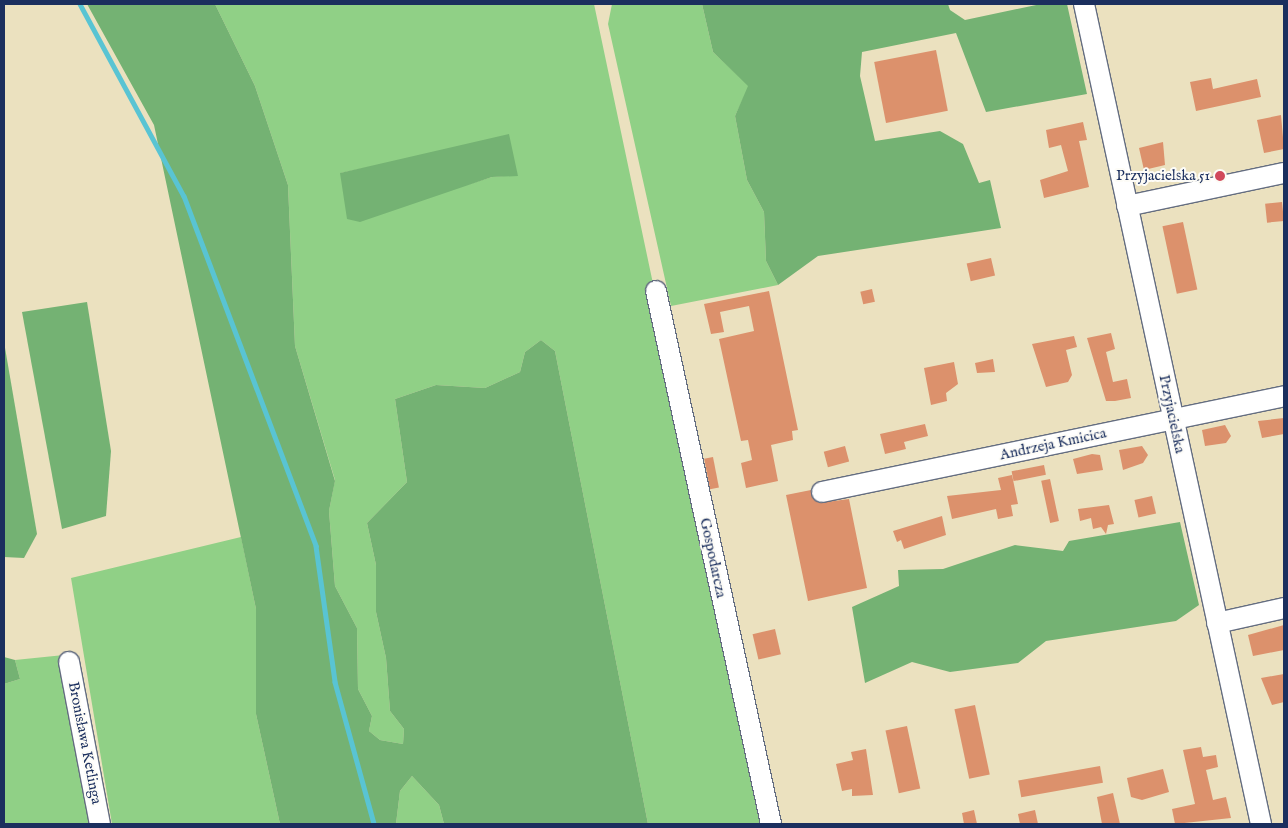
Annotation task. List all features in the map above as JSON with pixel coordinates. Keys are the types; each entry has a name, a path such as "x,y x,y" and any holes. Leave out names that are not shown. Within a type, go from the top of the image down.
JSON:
{"street":[{"name":"Przyjacielska","path":"1084,4 1261,824"},
{"path":"1127,206 1284,173"},
{"name":"Gospodarcza","path":"656,291 771,824"},
{"name":"Andrzeja Kmicica","path":"822,492 1284,396"},
{"path":"1217,622 1284,608"},
{"name":"Bronisława Ketlinga","path":"69,662 100,824"}],"green space":[{"path":"87,4 215,4 255,86 288,185 295,346 335,481 329,511 335,586 357,628 358,689 372,716 369,731 380,740 403,744 404,729 390,711 386,658 376,612 376,565 367,523 407,482 395,399 436,385 485,388 520,372 525,352 541,340 555,351 648,824 444,824 439,805 412,776 400,791 396,824 280,824 256,714 256,609 154,125"},
{"path":"215,4 594,4 767,824 648,824 555,351 541,340 525,352 520,372 485,388 436,385 395,399 407,482 367,523 376,565 376,612 386,658 390,711 404,729 403,744 380,740 369,731 372,716 358,689 357,628 335,586 329,511 335,480 295,346 288,185 255,86","holes":["416,157 518,175 492,177 438,194 341,173"]},
{"path":"612,4 702,4 713,52 749,86 735,116 747,180 764,212 766,261 778,285 671,306 608,24"},
{"path":"702,4 948,4 950,10 965,20 1041,4 1067,4 1087,94 986,112 956,33 862,52 860,76 875,141 940,131 963,144 979,183 990,180 1001,228 818,256 778,285 766,261 764,212 747,180 735,116 748,86 713,52"},
{"path":"509,134 518,176 492,177 360,222 347,219 340,173"},
{"path":"87,302 111,451 106,516 62,529 22,312"},
{"path":"4,342 37,534 24,558 4,557"},
{"path":"1180,522 1199,605 1176,621 1046,641 1018,663 950,672 912,662 865,683 852,607 899,586 898,570 943,569 1015,545 1063,551 1069,541"},
{"path":"241,537 256,609 256,714 280,824 112,824 71,578"},
{"path":"64,655 93,824 4,824 4,684 20,679 15,660"},
{"path":"4,657 15,660 20,679 4,684"},
{"path":"412,776 439,805 444,824 396,824 400,791"}],"building":[{"path":"936,50 948,111 886,123 874,62"},
{"path":"1211,78 1213,89 1257,79 1261,97 1196,111 1190,82"},
{"path":"1281,115 1284,149 1264,153 1257,120"},
{"path":"1083,122 1087,140 1079,141 1089,187 1044,198 1040,180 1068,171 1061,145 1049,148 1046,130"},
{"path":"1163,142 1165,165 1144,170 1139,148"},
{"path":"1282,202 1284,221 1267,223 1265,204"},
{"path":"1183,222 1197,289 1177,294 1162,226"},
{"path":"991,258 995,276 971,281 967,264"},
{"path":"872,289 875,302 863,304 860,292"},
{"path":"769,291 798,430 792,431 793,440 771,445 778,481 746,488 741,463 752,460 748,440 741,441 719,339 754,331 749,306 720,312 724,332 711,334 704,304"},
{"path":"1111,333 1115,349 1106,352 1113,382 1127,379 1131,398 1106,401 1087,338"},
{"path":"1074,336 1077,347 1066,350 1072,375 1068,382 1046,387 1032,344"},
{"path":"993,359 995,372 977,373 975,363"},
{"path":"954,362 958,384 946,393 947,401 931,405 924,368"},
{"path":"1284,418 1284,434 1262,438 1258,421"},
{"path":"925,424 928,436 904,442 906,449 885,454 880,434"},
{"path":"1225,425 1231,436 1226,443 1205,446 1202,430"},
{"path":"845,446 849,461 828,467 824,452"},
{"path":"1142,446 1148,455 1143,463 1123,470 1119,450"},
{"path":"1092,454 1100,455 1103,470 1077,474 1073,459"},
{"path":"713,457 719,487 710,489 704,459"},
{"path":"1044,465 1046,475 1014,481 1012,471"},
{"path":"1012,475 1018,504 1011,505 1013,516 998,519 996,509 952,519 947,496 1001,490 998,478"},
{"path":"1050,479 1059,521 1050,523 1041,481"},
{"path":"811,490 819,503 849,499 867,588 808,601 786,495"},
{"path":"1152,496 1156,514 1139,518 1134,500"},
{"path":"1109,505 1114,524 1108,525 1106,534 1101,527 1093,529 1091,518 1080,521 1078,509"},
{"path":"942,516 946,535 904,549 901,540 897,542 893,531"},
{"path":"1284,625 1284,650 1253,656 1248,635"},
{"path":"775,629 781,654 758,660 753,634"},
{"path":"1284,674 1284,702 1272,705 1261,678"},
{"path":"975,705 990,774 969,779 954,709"},
{"path":"907,726 920,789 899,793 885,731"},
{"path":"1201,747 1203,757 1216,755 1218,767 1206,770 1213,800 1226,797 1231,818 1175,824 1172,809 1195,804 1183,750"},
{"path":"866,749 873,795 852,796 852,789 842,791 836,764 853,760 851,752"},
{"path":"1100,766 1103,783 1021,797 1018,780"},
{"path":"1163,769 1169,792 1142,800 1131,797 1127,778"},
{"path":"1113,793 1120,824 1102,824 1097,797"},
{"path":"974,810 977,824 964,824 962,813"},
{"path":"1035,810 1038,824 1020,824 1018,814"}],"waterway":[{"path":"80,4 184,196 316,546 335,682 374,824"}],"place":[{"name":"Przyjacielska 51","path":"1220,176"}]}
